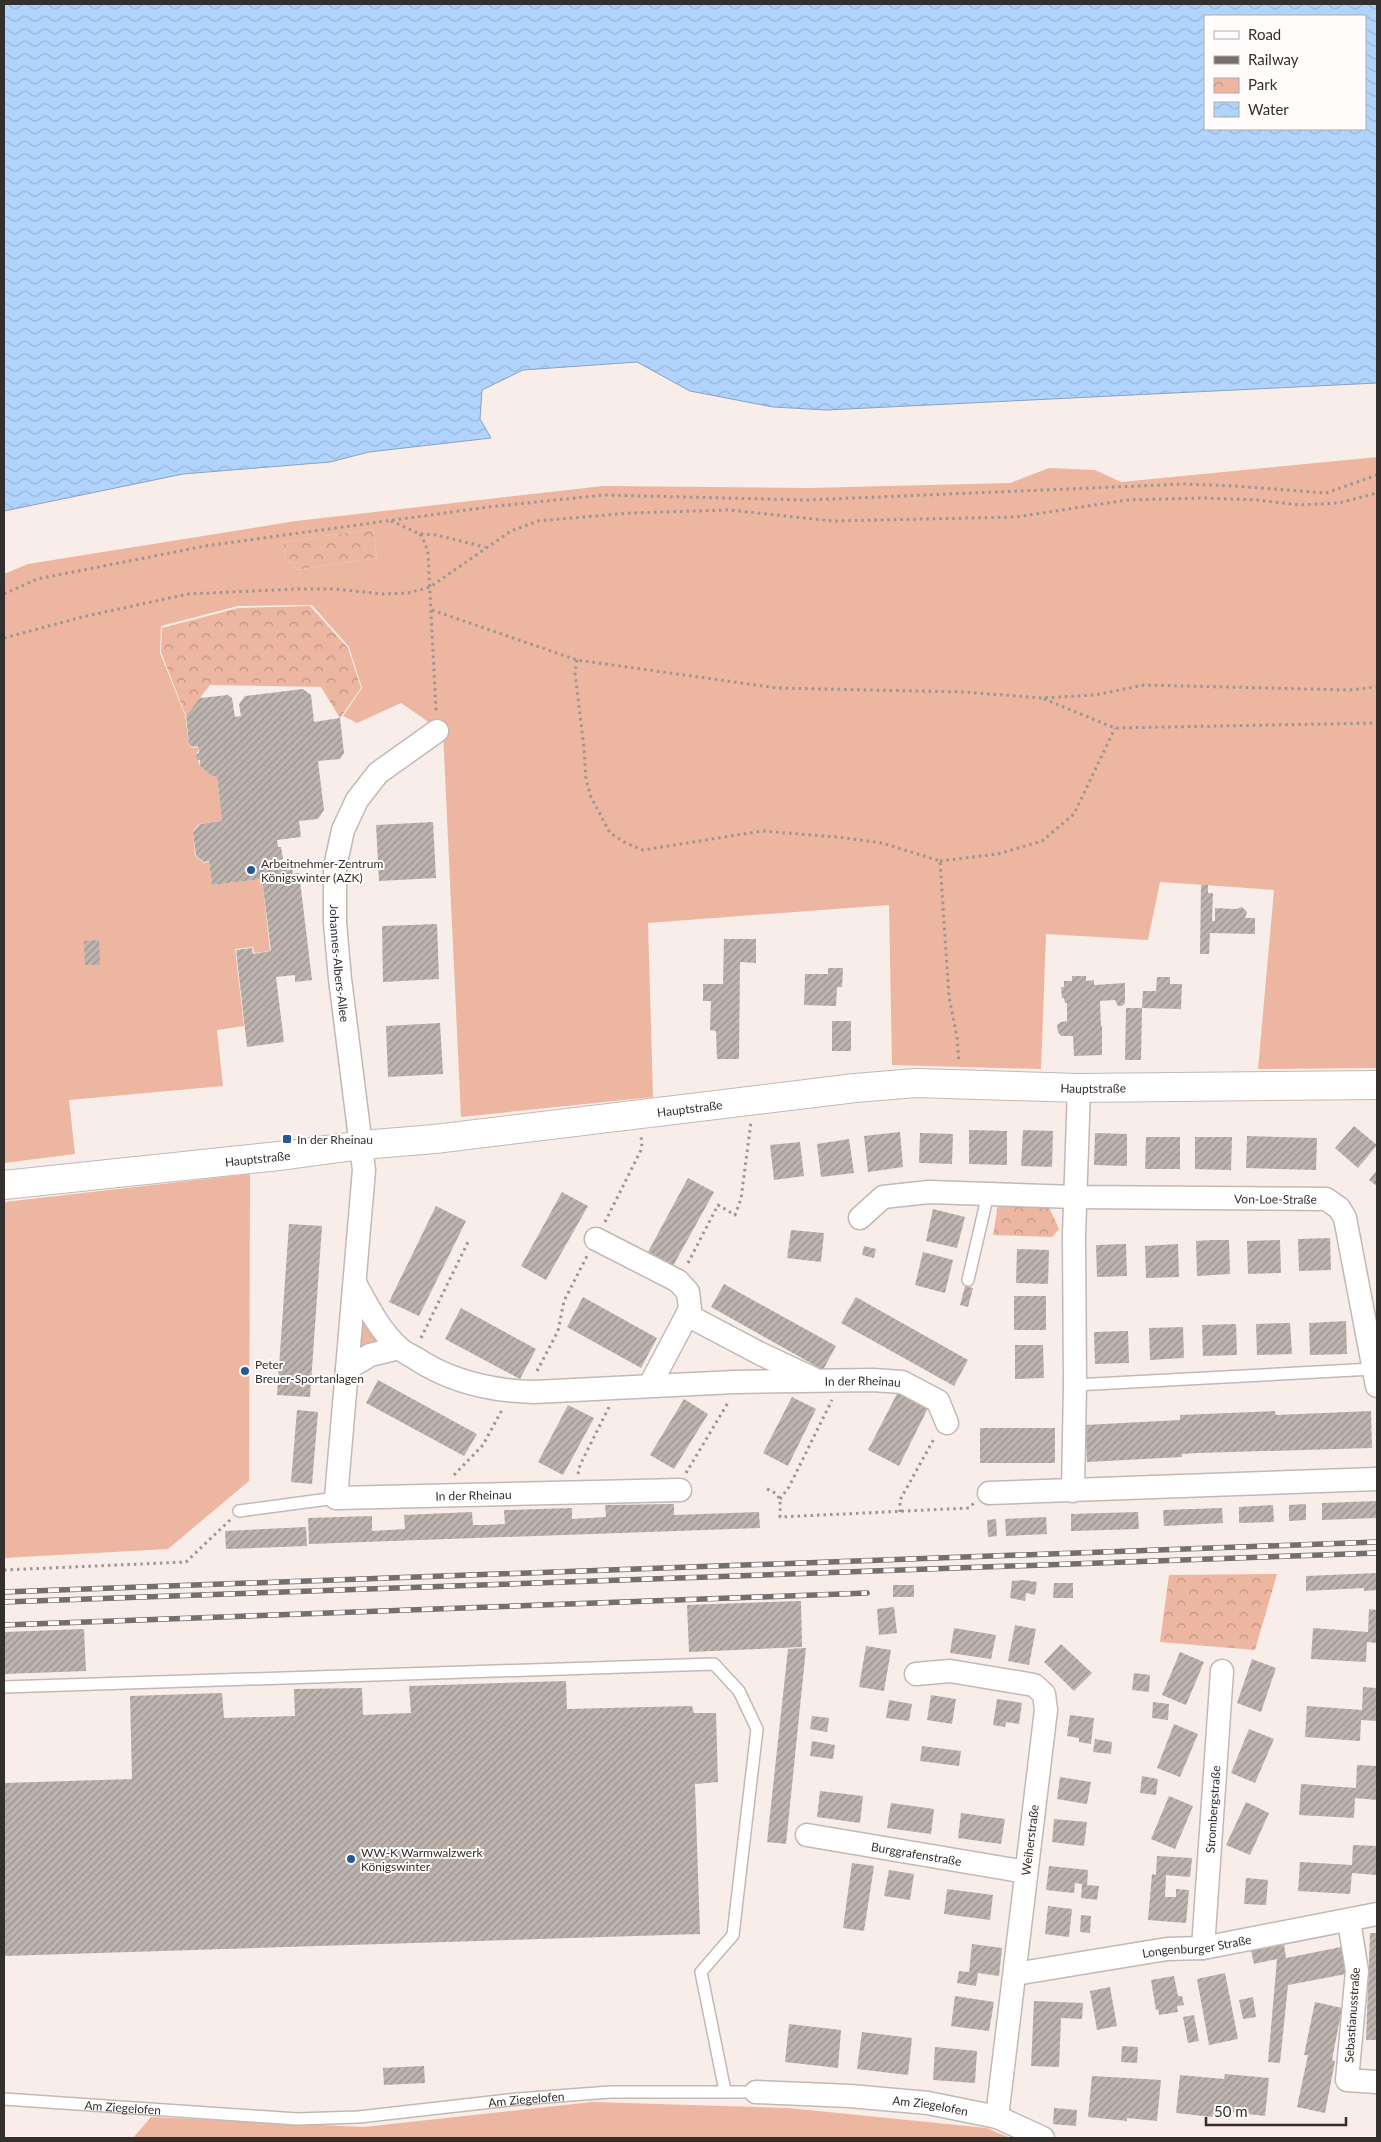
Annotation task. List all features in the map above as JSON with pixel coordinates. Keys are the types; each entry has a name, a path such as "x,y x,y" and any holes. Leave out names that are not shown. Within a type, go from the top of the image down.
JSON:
{"main road":[{"name":"Hauptstraße","path":"4,1186 288,1155 362,1144 435,1139 855,1088 916,1083 1079,1088 1370,1089"}],"street":[{"name":"Johannes-Albers-Allee","path":"362,1144 340,979 335,923 335,867 343,830 357,800 378,773 437,731"},
{"path":"1072,1491 1075,1385 1075,1197 1079,1088"},
{"path":"336,1498 356,1285 364,1170 362,1144"},
{"name":"Von-Loe-Straße","path":"860,1218 883,1197 929,1192 1075,1197 1326,1199 1339,1208 1345,1218 1375,1378"},
{"path":"596,1239 678,1281 688,1292 690,1308 650,1385"},
{"name":"In der Rheinau","path":"356,1285 374,1319 405,1352 432,1369 467,1383 519,1392 618,1389 650,1385 734,1382 902,1382 938,1401 947,1423"},
{"name":"In der Rheinau","path":"687,1315 761,1354 828,1381"},
{"path":"347,1369 370,1354 405,1352"},
{"path":"988,1493 1377,1479"},
{"name":"In der Rheinau","path":"336,1498 434,1496 684,1480"},
{"name":"Weiherstraße","path":"916,1674 950,1671 1034,1685 1044,1694 1046,1710 997,2117"},
{"name":"Strombergstraße","path":"1203,1948 1222,1671"},
{"name":"Burggrafenstraße","path":"807,1835 1026,1872"},
{"name":"Longenburger Straße","path":"1015,1974 1167,1949 1203,1948 1349,1921 1377,1914"},
{"name":"Sebastianusstraße","path":"1349,1921 1356,1971 1347,2080 1377,2082"},
{"name":"Am Ziegelofen","path":"756,2092 850,2096 928,2103 997,2117 1043,2138"}],"lane":[{"path":"968,1280 988,1194"},
{"name":"Von-Loe-Straße","path":"1075,1385 1375,1378"},
{"path":"239,1511 336,1498"},
{"path":"4,1687 714,1664 739,1690 757,1729 733,1935 700,1972 725,2091"},
{"name":"Am Ziegelofen","path":"4,2098 297,2119 359,2117 518,2099 610,2092 756,2092"}],"path":[{"path":"4,594 37,579 205,546 488,508 604,495 807,500 1185,484 1326,493 1377,475"},
{"path":"4,638 82,617 188,594 296,589 334,589 384,594 408,593 430,586 512,531 538,521 630,513 729,510 833,521 1016,517 1127,500 1202,498 1257,500 1299,505 1338,503 1377,493"},
{"path":"390,521 420,534 436,535 486,547"},
{"path":"420,534 428,554 437,731"},
{"path":"432,610 577,660 777,688 964,692 1041,698 1095,696 1144,685 1350,690 1377,687"},
{"path":"577,660 575,673 586,779 591,797 610,833 626,843 643,850 762,831 882,843 940,860 998,854 1042,841 1074,814 1115,728"},
{"path":"1041,698 1115,728 1377,722"},
{"path":"940,860 949,997 957,1038 960,1067"},
{"path":"678,1281 718,1205 735,1215 741,1199 754,1101"},
{"path":"434,1496 483,1445 558,1331 564,1301 642,1148 640,1114"},
{"path":"405,1352 469,1240"},
{"path":"780,1498 789,1487 828,1381"},
{"path":"684,1480 731,1398 734,1382"},
{"path":"578,1474 580,1465 618,1389"},
{"path":"900,1512 900,1500 935,1438 947,1423"},
{"path":"4,1570 186,1562 239,1511"}],"green space":[{"path":"1377,457 1377,1068 1258,1069 1274,890 1160,882 1148,940 1046,934 1041,1069 892,1065 889,905 648,923 653,1097 461,1117 443,732 401,703 357,723 343,716 362,688 349,647 312,605 238,606 161,626 160,653 185,715 189,744 193,748 198,747 198,752 196,753 200,766 212,776 217,776 222,821 199,824 193,831 195,856 204,863 209,862 212,885 262,879 270,951 254,953 253,947 235,949 244,1026 217,1030 223,1086 69,1100 75,1154 4,1163 4,574 28,564 296,521 603,486 808,488 1010,483 1049,468 1095,470 1121,482","holes":["373,529 377,558 295,570 293,562 286,563 283,542"]},
{"path":"373,529 377,558 295,570 293,562 286,563 283,542"},
{"path":"310,606 348,648 361,688 340,718 321,687 210,685 186,716 161,652 162,628 238,608"},
{"path":"250,1174 249,1481 168,1549 4,1558 4,1202"},
{"path":"998,1205 1048,1205 1059,1229 1052,1237 993,1235"},
{"path":"359,1309 384,1341 353,1356"},
{"path":"1277,1574 1255,1650 1160,1642 1169,1575"},
{"path":"592,2102 788,2108 987,2128 1010,2138 133,2138 151,2117 364,2127"}],"water":[{"path":"4,4 1377,4 1377,383 827,410 773,407 690,391 637,362 523,370 482,390 480,419 491,438 369,452 330,462 183,474 4,511"}],"building":[{"name":"Arbeitnehmer-Zentrum Königswinter (AZK)","path":"303,689 311,695 314,722 340,718 344,753 340,759 318,761 324,810 318,819 299,821 301,837 277,840 278,847 281,847 283,859 279,860 280,867 292,865 293,874 299,873 312,980 295,982 295,975 276,977 284,1042 247,1047 236,950 252,948 253,954 271,951 262,879 212,885 209,861 204,862 196,856 193,832 200,824 222,821 217,776 212,776 200,766 200,760 197,760 196,754 199,753 198,746 193,747 189,744 186,716 200,698 228,695 232,698 235,717 241,716 239,704 245,696"},
{"path":"433,822 436,878 379,881 376,825"},
{"path":"1201,885 1208,885 1208,893 1213,893 1212,921 1215,921 1215,908 1236,909 1242,907 1247,912 1245,918 1255,918 1255,934 1210,933 1209,954 1200,954"},
{"path":"437,924 439,979 383,982 382,926"},
{"path":"724,939 756,939 756,963 740,962 739,1059 717,1059 716,1031 710,1030 711,1001 703,1001 703,984 723,984"},
{"path":"99,940 100,965 85,965 84,941"},
{"path":"828,968 843,968 842,987 837,987 836,1006 804,1005 805,974 828,974"},
{"path":"1072,976 1086,976 1086,981 1094,980 1094,985 1125,983 1125,1003 1122,1006 1118,1006 1115,1000 1100,1001 1102,1055 1074,1056 1073,1036 1061,1036 1058,1032 1057,1025 1067,1021 1067,1003 1062,998 1061,987 1064,987 1064,981 1072,981"},
{"path":"1157,977 1170,977 1170,984 1182,984 1181,1009 1142,1008 1143,991 1156,991"},
{"path":"1126,1008 1142,1008 1141,1060 1125,1060"},
{"path":"832,1021 851,1021 851,1051 832,1051"},
{"path":"440,1023 443,1074 388,1077 386,1026"},
{"path":"1354,1126 1377,1145 1358,1168 1335,1148"},
{"path":"969,1130 1007,1131 1007,1165 969,1164"},
{"path":"1023,1130 1053,1131 1052,1167 1021,1166"},
{"path":"900,1132 903,1167 868,1172 864,1136"},
{"path":"920,1133 953,1134 952,1164 919,1163"},
{"path":"1095,1133 1127,1134 1127,1166 1094,1165"},
{"path":"1247,1136 1317,1138 1316,1170 1246,1168"},
{"path":"1146,1137 1180,1137 1180,1169 1145,1169"},
{"path":"1195,1137 1232,1137 1231,1170 1195,1169"},
{"path":"849,1139 854,1173 821,1177 817,1144"},
{"path":"800,1142 804,1176 774,1180 770,1145"},
{"path":"1377,1170 1377,1186 1369,1180"},
{"path":"688,1178 714,1192 673,1266 648,1252"},
{"path":"562,1192 588,1206 546,1280 521,1266"},
{"path":"436,1206 466,1221 419,1316 389,1302"},
{"path":"933,1209 965,1217 957,1248 926,1241"},
{"path":"289,1224 322,1226 310,1397 277,1395"},
{"path":"791,1230 824,1233 821,1262 787,1258"},
{"path":"1330,1238 1331,1270 1299,1271 1298,1239"},
{"path":"1229,1240 1230,1274 1197,1276 1196,1241"},
{"path":"1280,1240 1281,1273 1248,1274 1247,1241"},
{"path":"1126,1244 1127,1276 1097,1277 1096,1245"},
{"path":"1178,1244 1179,1277 1146,1278 1145,1246"},
{"path":"864,1246 876,1249 874,1258 862,1255"},
{"path":"1017,1249 1049,1250 1048,1284 1016,1283"},
{"path":"923,1252 953,1260 945,1293 915,1285"},
{"path":"724,1284 836,1346 823,1370 711,1307"},
{"path":"965,1286 973,1288 968,1307 960,1305"},
{"path":"1014,1296 1046,1296 1046,1330 1014,1330"},
{"path":"583,1297 657,1338 641,1368 567,1327"},
{"path":"856,1297 968,1360 954,1386 841,1323"},
{"path":"461,1308 536,1349 520,1379 445,1339"},
{"path":"1346,1321 1347,1354 1310,1355 1309,1323"},
{"path":"1290,1323 1292,1354 1257,1355 1256,1324"},
{"path":"1236,1324 1237,1355 1203,1356 1202,1325"},
{"path":"1183,1327 1184,1358 1150,1360 1149,1328"},
{"path":"1128,1331 1129,1363 1095,1364 1094,1332"},
{"path":"1015,1345 1043,1345 1044,1378 1015,1379"},
{"path":"378,1380 477,1434 464,1456 366,1403"},
{"path":"899,1390 929,1406 899,1466 868,1450"},
{"path":"792,1397 816,1409 788,1466 763,1453"},
{"path":"684,1399 708,1414 674,1469 650,1455"},
{"path":"568,1405 594,1418 563,1475 538,1462"},
{"path":"297,1410 318,1412 312,1484 291,1482"},
{"path":"1275,1411 1276,1415 1371,1411 1372,1448 1198,1453 1182,1454 1182,1457 1087,1462 1085,1425 1180,1420 1180,1415"},
{"path":"980,1428 1055,1428 1055,1463 980,1463"},
{"path":"1377,1501 1377,1518 1322,1520 1322,1503"},
{"path":"674,1504 674,1515 759,1512 760,1528 309,1544 308,1518 372,1516 372,1531 405,1529 404,1515 472,1512 473,1525 488,1525 505,1524 504,1510 572,1508 572,1519 606,1517 605,1505"},
{"path":"1306,1504 1306,1520 1289,1521 1289,1505"},
{"path":"1273,1505 1274,1522 1239,1523 1239,1507"},
{"path":"1222,1508 1223,1523 1164,1526 1163,1510"},
{"path":"1138,1512 1139,1529 1071,1531 1071,1514"},
{"path":"1046,1517 1047,1534 1006,1536 1005,1519"},
{"path":"996,1519 997,1536 988,1537 987,1520"},
{"path":"306,1527 307,1546 226,1549 225,1531"},
{"path":"1377,1573 1377,1590 1364,1591 1364,1588 1306,1591 1306,1576"},
{"path":"1012,1581 1037,1582 1035,1595 1026,1593 1025,1601 1010,1598"},
{"path":"1054,1583 1073,1583 1073,1598 1053,1598"},
{"path":"893,1585 914,1585 914,1597 893,1597"},
{"path":"801,1601 802,1647 689,1652 687,1605"},
{"path":"894,1607 897,1633 879,1635 877,1609"},
{"path":"1369,1609 1377,1610 1377,1643 1367,1642 1366,1662 1311,1659 1313,1628 1368,1632"},
{"path":"1015,1625 1036,1629 1029,1665 1008,1661"},
{"path":"954,1628 996,1635 991,1659 950,1653"},
{"path":"84,1629 86,1671 4,1674 4,1632"},
{"path":"1061,1644 1092,1673 1074,1691 1044,1662"},
{"path":"866,1646 891,1650 884,1691 859,1687"},
{"path":"806,1648 786,1844 767,1842 788,1649"},
{"path":"1180,1652 1204,1662 1186,1705 1162,1695"},
{"path":"1252,1659 1276,1668 1261,1712 1237,1703"},
{"path":"1134,1673 1150,1675 1149,1692 1132,1690"},
{"name":"WW-K Warmwalzwerk Königswinter","path":"566,1681 567,1709 692,1706 694,1713 716,1713 718,1782 695,1784 700,1934 4,1956 4,1783 132,1779 130,1696 222,1693 224,1718 295,1716 294,1689 362,1688 363,1715 411,1713 409,1686"},
{"path":"1363,1687 1377,1688 1377,1721 1361,1720 1360,1741 1305,1737 1307,1706 1362,1710"},
{"path":"931,1695 956,1699 952,1724 927,1720"},
{"path":"997,1699 1022,1703 1019,1724 1006,1722 1005,1727 993,1725"},
{"path":"889,1700 912,1704 909,1721 886,1718"},
{"path":"1153,1702 1169,1704 1168,1720 1152,1718"},
{"path":"1070,1715 1094,1718 1091,1744 1079,1742 1079,1738 1067,1736"},
{"path":"812,1716 829,1718 827,1732 810,1729"},
{"path":"1174,1724 1198,1734 1180,1777 1157,1768"},
{"path":"1249,1729 1274,1739 1255,1783 1231,1773"},
{"path":"1095,1739 1112,1742 1111,1754 1093,1752"},
{"path":"812,1741 835,1745 833,1759 810,1756"},
{"path":"922,1746 961,1751 959,1766 920,1761"},
{"path":"1357,1765 1377,1766 1377,1800 1355,1798 1354,1818 1299,1815 1301,1784 1356,1788"},
{"path":"1142,1776 1158,1779 1156,1795 1140,1793"},
{"path":"1060,1777 1091,1782 1087,1804 1057,1799"},
{"path":"820,1791 863,1796 860,1823 817,1817"},
{"path":"1169,1796 1193,1806 1175,1849 1151,1839"},
{"path":"1246,1802 1269,1813 1250,1855 1226,1845"},
{"path":"891,1803 934,1809 931,1834 887,1828"},
{"path":"961,1813 1005,1819 1001,1844 958,1838"},
{"path":"1054,1819 1087,1822 1084,1846 1052,1842"},
{"path":"1353,1845 1377,1846 1377,1875 1352,1873 1350,1894 1298,1891 1300,1862 1352,1865"},
{"path":"1157,1856 1192,1858 1190,1877 1166,1875 1165,1897 1176,1897 1176,1889 1189,1890 1186,1923 1148,1920 1152,1874 1156,1875"},
{"path":"852,1863 874,1866 864,1931 843,1928"},
{"path":"1049,1866 1088,1870 1087,1885 1099,1886 1097,1900 1081,1898 1082,1884 1075,1883 1074,1893 1046,1890"},
{"path":"889,1870 914,1874 910,1900 884,1896"},
{"path":"1246,1878 1268,1880 1266,1905 1244,1904"},
{"path":"947,1889 993,1895 990,1920 944,1914"},
{"path":"1048,1906 1072,1909 1069,1937 1045,1934"},
{"path":"1081,1915 1091,1916 1090,1933 1080,1932"},
{"path":"1370,1933 1377,1933 1377,2040 1366,2040"},
{"path":"972,1944 1002,1948 999,1976 978,1973 976,1986 957,1983 959,1971 969,1972"},
{"path":"1284,1944 1286,1958 1341,1947 1346,1974 1288,1985 1280,2063 1268,2062 1277,1959 1254,1964 1251,1950"},
{"path":"1225,1973 1238,2039 1209,2045 1197,1979"},
{"path":"1174,1976 1178,1996 1182,1996 1184,2005 1177,2006 1178,2012 1159,2015 1158,2009 1156,2010 1151,1980"},
{"path":"1110,1987 1117,2026 1097,2030 1090,1991"},
{"path":"955,1996 994,2002 989,2031 951,2026"},
{"path":"1253,1997 1256,2017 1243,2019 1239,2000"},
{"path":"1034,2001 1083,2003 1082,2019 1061,2018 1059,2067 1031,2066"},
{"path":"1315,2002 1342,2008 1332,2060 1335,2061 1325,2113 1297,2107 1308,2055 1304,2055"},
{"path":"1194,2015 1199,2041 1188,2043 1183,2017"},
{"path":"789,2024 841,2030 838,2068 785,2062"},
{"path":"862,2032 912,2038 908,2075 857,2069"},
{"path":"1122,2046 1138,2047 1137,2063 1121,2062"},
{"path":"935,2047 977,2051 975,2083 933,2080"},
{"path":"424,2066 425,2083 384,2085 383,2068"},
{"path":"1225,2074 1269,2078 1265,2116 1221,2111 1221,2118 1176,2113 1180,2075 1224,2079"},
{"path":"1092,2076 1161,2080 1157,2121 1127,2118 1127,2121 1088,2117"},
{"path":"1054,2108 1077,2110 1076,2126 1053,2124"}],"railway":[{"path":"4,1592 1377,1542"},
{"path":"4,1602 1377,1553"},
{"path":"4,1625 867,1593"}],"place":[{"name":"Arbeitnehmer-Zentrum Königswinter (AZK)","path":"251,870"},
{"name":"In der Rheinau","path":"287,1139"},
{"name":"Peter Breuer-Sportanlagen","path":"245,1371"},
{"name":"WW-K Warmwalzwerk Königswinter","path":"351,1859"}]}
